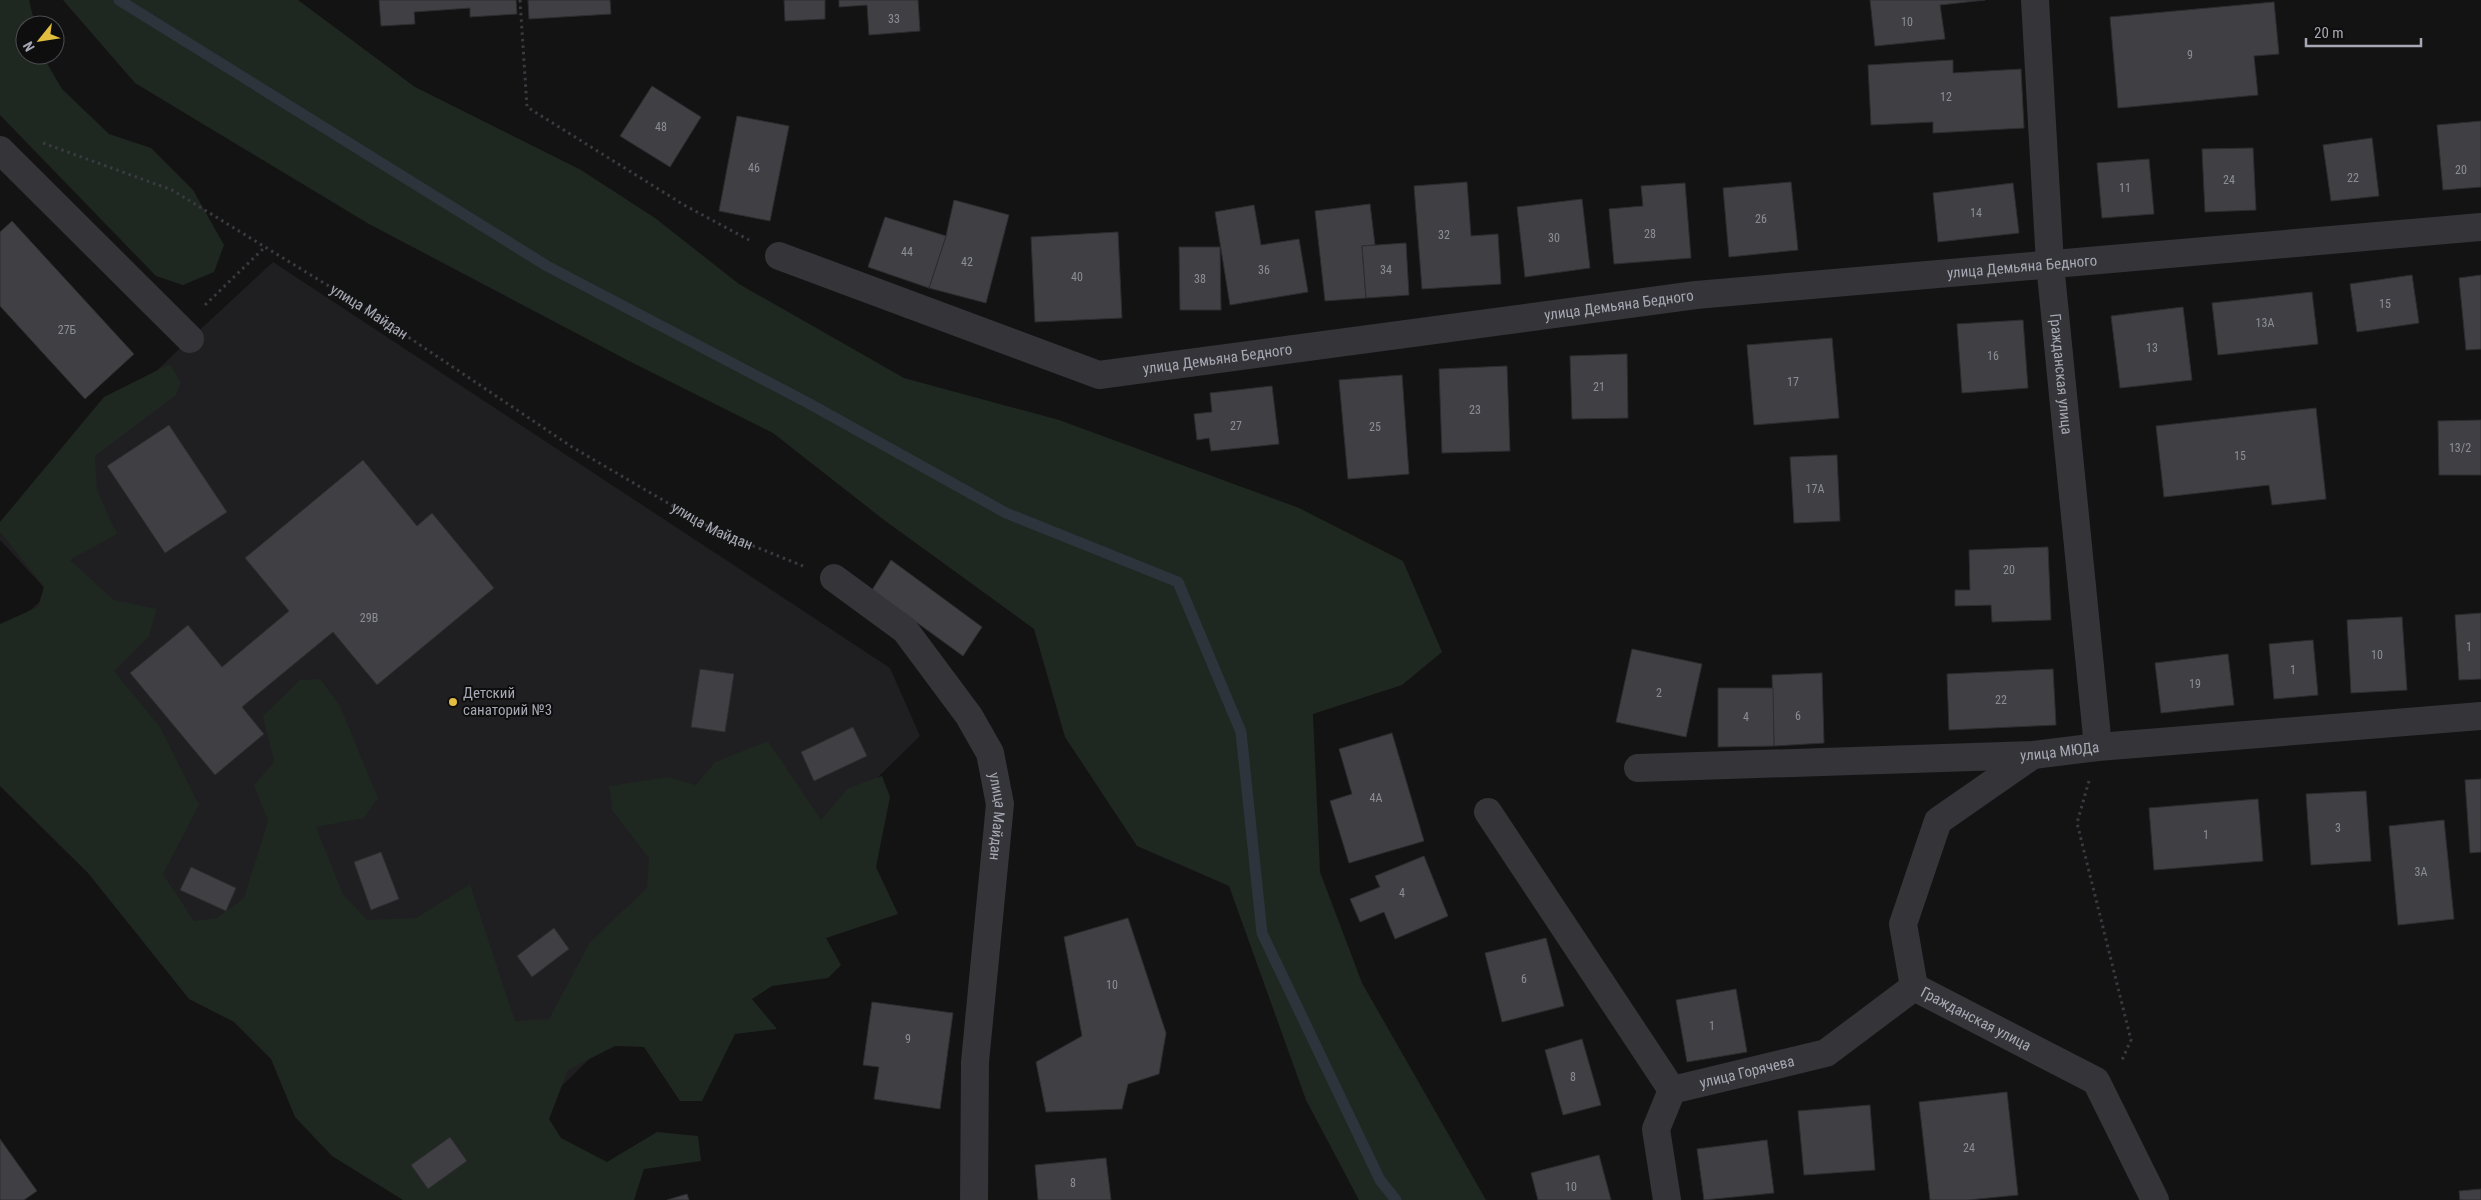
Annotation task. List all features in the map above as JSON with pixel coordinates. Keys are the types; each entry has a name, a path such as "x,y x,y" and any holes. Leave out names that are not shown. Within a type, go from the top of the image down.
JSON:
{"street":[{"name":"Гражданская улица","path":"2036,0 2050,264 2098,747"},
{"path":"0,150 185,335"},
{"name":"улица Демьяна Бедного","path":"779,256 1099,375 1696,295 2481,228"},
{"name":"улица Майдан","path":"834,578 905,630 969,716 990,753 1000,804 975,1062 974,1200"},
{"name":"улица МЮДа","path":"1638,768 2033,755 2098,747 2481,716"},
{"name":"Гражданская улица","path":"2033,755 1938,821 1903,924 1914,987 2096,1081 2154,1200"},
{"path":"1488,812 1672,1090 1656,1129 1667,1200"},
{"name":"улица Горячева","path":"1672,1090 1826,1053 1914,987"}],"path":[{"path":"520,0 527,107 684,205 779,256"},
{"name":"улица Майдан","path":"36,141 172,190 368,310 572,447 714,530 834,578"},
{"path":"185,335 265,247"},
{"path":"2098,747 2077,823 2131,1040 2105,1102"}],"shaded area":[{"path":"0,0 29,0 33,15 15,15 15,65 48,65 62,89 109,134 151,148 193,190 224,245 214,272 183,285 156,276 0,115"},
{"path":"63,0 298,0 415,87 581,170 655,218 739,284 904,378 1059,420 1299,508 1403,561 1442,652 1402,685 1313,714 1320,872 1362,983 1486,1200 1359,1200 1306,1100 1229,886 1137,846 1065,737 1034,629 884,520 773,433 629,361 369,224 135,83"},
{"name":"Детский санаторий №3","path":"273,262 890,668 920,736 445,1200 420,1200 0,741 0,638 49,593 0,540 0,522 175,353"},
{"path":"170,364 181,383 176,395 95,456 97,490 117,534 70,560 114,600 157,609 149,636 114,671 160,727 199,805 163,874 194,921 217,918 244,898 268,821 254,785 274,762 263,716 300,680 320,679 340,706 378,798 364,818 316,827 343,894 367,920 416,918 470,884 515,1021 549,1019 590,942 647,888 649,858 612,810 609,786 668,777 696,785 715,762 768,741 821,820 848,788 882,776 890,797 876,867 898,914 826,938 841,965 828,978 772,986 752,999 777,1029 735,1034 702,1101 680,1101 644,1047 615,1046 568,1070 549,1119 561,1138 607,1162 657,1132 698,1136 701,1161 644,1169 634,1200 403,1200 332,1156 295,1117 271,1059 234,1022 189,999 88,873 0,786 0,624 38,607 44,587 0,532 0,522 104,397","holes":["450,1137 467,1161 428,1189 411,1165"]}],"building":[{"path":"379,0 516,0 517,14 470,17 470,8 414,12 415,24 381,26"},
{"path":"528,0 610,0 611,14 529,19"},
{"path":"784,0 825,0 825,19 785,21"},
{"path":"839,0 918,0 920,31 869,35 867,5 839,7"},
{"path":"1870,0 1985,0 1940,5 1945,39 1875,46"},
{"path":"2274,2 2279,54 2254,56 2258,95 2118,108 2110,17"},
{"path":"1953,60 1953,73 2021,69 2024,128 1933,133 1933,122 1871,125 1868,65"},
{"path":"652,86 701,117 670,167 620,136"},
{"path":"737,116 789,126 770,221 719,211"},
{"path":"2481,121 2481,187 2443,190 2437,125"},
{"path":"2372,138 2379,196 2331,201 2323,145"},
{"path":"2253,148 2256,210 2205,212 2202,149"},
{"path":"2149,159 2154,214 2102,218 2097,163"},
{"path":"1467,182 1471,236 1498,234 1501,284 1422,289 1414,186"},
{"path":"1791,182 1798,250 1729,257 1723,188"},
{"path":"1685,183 1691,258 1614,264 1609,209 1643,206 1641,186"},
{"path":"2013,183 2019,233 1938,242 1933,193"},
{"path":"1582,199 1590,268 1525,277 1517,207"},
{"path":"954,200 1009,215 986,303 929,288 946,236"},
{"path":"1370,204 1375,245 1362,246 1366,298 1325,301 1315,211"},
{"path":"1254,205 1261,245 1299,239 1308,292 1230,305 1215,212"},
{"path":"885,217 946,236 929,288 868,267"},
{"path":"12,221 134,354 85,399 0,306 0,232"},
{"path":"1118,232 1122,318 1035,322 1031,237"},
{"path":"1406,243 1409,295 1366,298 1362,246"},
{"path":"1179,247 1220,247 1221,310 1180,310"},
{"path":"2412,275 2419,323 2357,332 2350,284"},
{"path":"2481,275 2481,349 2466,350 2459,278"},
{"path":"2312,292 2318,344 2218,355 2212,303"},
{"path":"2183,307 2192,380 2120,388 2111,316"},
{"path":"2023,320 2028,388 1962,393 1957,324"},
{"path":"1832,338 1839,418 1754,425 1747,345"},
{"path":"1627,354 1628,418 1572,419 1570,356"},
{"path":"1507,366 1510,451 1442,453 1439,369"},
{"path":"1402,375 1409,474 1348,479 1339,380"},
{"path":"1272,386 1279,444 1211,451 1209,438 1197,440 1194,414 1212,412 1210,393"},
{"path":"2316,408 2326,499 2272,505 2269,485 2164,497 2156,426"},
{"path":"2481,420 2481,475 2439,475 2438,421"},
{"path":"169,425 227,512 165,553 107,466"},
{"path":"1837,455 1840,521 1794,523 1790,457"},
{"path":"363,460 417,526 432,513 494,588 377,685 333,632 242,707 264,734 215,775 130,673 188,625 222,667 289,611 245,558"},
{"path":"2048,547 2051,620 1992,622 1991,605 1955,606 1955,590 1970,590 1969,550"},
{"path":"891,560 982,627 963,656 872,590"},
{"path":"2481,613 2481,679 2459,680 2455,615"},
{"path":"2402,617 2407,690 2351,693 2347,620"},
{"path":"2313,640 2318,695 2274,699 2269,644"},
{"path":"1632,649 1702,664 1686,737 1616,722"},
{"path":"2228,654 2234,705 2161,713 2155,663"},
{"path":"700,669 734,674 725,732 691,727"},
{"path":"2053,669 2056,725 1949,730 1947,674"},
{"path":"1822,673 1824,743 1774,746 1772,675"},
{"path":"1718,688 1773,688 1774,746 1718,747"},
{"path":"853,727 867,756 814,781 801,752"},
{"path":"1392,733 1424,841 1349,863 1330,801 1352,794 1339,749"},
{"path":"2481,779 2481,852 2470,853 2465,780"},
{"path":"2366,791 2371,861 2311,865 2306,794"},
{"path":"2258,799 2263,861 2154,870 2149,808"},
{"path":"2444,820 2454,919 2398,925 2389,826"},
{"path":"381,852 399,899 371,910 354,862"},
{"path":"1424,856 1448,916 1395,939 1384,912 1360,922 1350,899 1380,887 1375,876"},
{"path":"191,867 236,888 226,911 180,890"},
{"path":"1128,918 1166,1033 1159,1074 1128,1084 1122,1109 1046,1112 1036,1062 1082,1036 1064,937"},
{"path":"554,928 569,949 532,977 517,956"},
{"path":"1546,938 1564,1006 1502,1022 1485,953"},
{"path":"1736,989 1747,1052 1687,1062 1676,1000"},
{"path":"872,1002 953,1013 940,1109 874,1099 879,1067 863,1065"},
{"path":"1582,1039 1601,1105 1563,1115 1545,1050"},
{"path":"2007,1092 2018,1195 1968,1200 1930,1200 1919,1102"},
{"path":"1870,1105 1875,1170 1804,1175 1798,1111"},
{"path":"450,1137 467,1161 428,1189 411,1165"},
{"path":"0,1139 37,1191 24,1200 0,1200"},
{"path":"1767,1140 1774,1193 1704,1200 1697,1149"},
{"path":"1599,1155 1611,1200 1538,1200 1531,1173"},
{"path":"1106,1158 1111,1200 1038,1200 1035,1165"},
{"path":"2481,1189 2481,1200 2460,1200 2459,1191"},
{"path":"687,1194 689,1200 667,1200"}],"waterway":[{"path":"119,0 547,266 810,404 1006,513 1178,582 1241,732 1262,933 1380,1180 1396,1200"}],"place":[{"name":"Детский санаторий №3","path":"453,702"}]}
